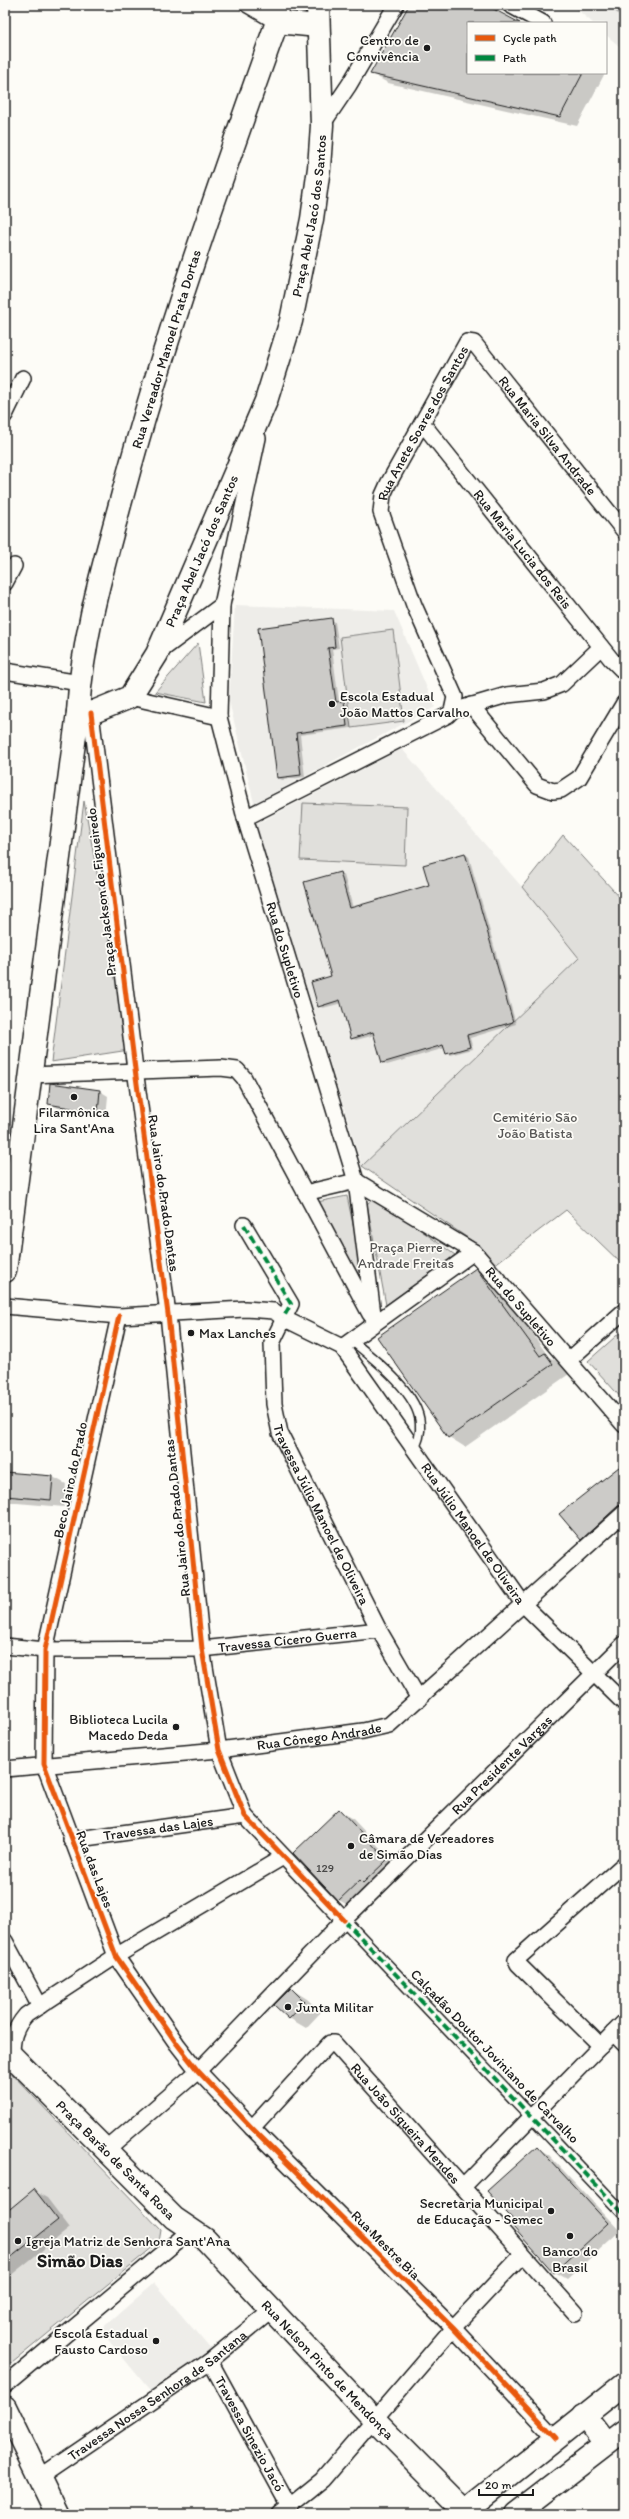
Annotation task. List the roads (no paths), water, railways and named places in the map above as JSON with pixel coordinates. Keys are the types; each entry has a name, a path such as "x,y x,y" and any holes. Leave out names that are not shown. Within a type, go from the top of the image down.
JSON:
{"main road":[{"name":"Praça Abel Jacó dos Santos","path":"130,697 157,654 266,401 291,321 319,168 322,125 318,5"},
{"path":"278,14 318,26"},
{"name":"Rua Vereador Manoel Prata Dortas","path":"84,712 80,683 102,573 132,459 170,332 278,14"},
{"path":"84,712 130,697"},
{"name":"Praça Jackson de Figueiredo","path":"5,1271 29,1075 84,712"},
{"name":"Praça Barão de Santa Rosa","path":"8,2059 174,2218 192,2229"},
{"name":"Rua Nelson Pinto de Mendonça","path":"192,2229 205,2239 374,2419 465,2513"},
{"path":"465,2513 624,2384"},
{"path":"5,2407 57,2514"},
{"path":"584,2415 606,2444"},
{"path":"516,2514 624,2431"}],"street":[{"path":"248,5 278,14"},
{"path":"322,125 349,85 396,5"},
{"path":"510,5 541,22"},
{"name":"Rua Anete Soares dos Santos","path":"452,711 455,697 414,604 381,512 383,495 467,342 470,342"},
{"name":"Rua Maria Silva Andrade","path":"470,342 474,343 624,530"},
{"path":"5,414 23,378"},
{"name":"Praça Abel Jacó dos Santos","path":"218,717 222,605 266,401"},
{"name":"Rua Maria Lucia dos Reis","path":"423,424 602,647 624,672"},
{"path":"5,583 14,566"},
{"path":"157,654 222,605"},
{"path":"245,818 448,716 452,711 507,695 544,691 562,684 602,647"},
{"path":"5,672 80,683"},
{"path":"130,697 218,717"},
{"path":"472,705 537,784 553,791 568,787 578,778 624,703"},
{"name":"Praça Jackson de Figueiredo","path":"84,712 135,1069"},
{"name":"Rua do Supletivo","path":"218,717 245,818 356,1181"},
{"path":"29,1075 135,1069 221,1068 237,1070 244,1078 374,1322"},
{"name":"Rua Jairo do Prado Dantas","path":"135,1069 168,1314 202,1649 219,1750 245,1816 344,1920"},
{"path":"5,1306 119,1316 245,1309 274,1311 283,1318 347,1344 374,1322 474,1252 356,1181 305,1193"},
{"path":"356,1181 374,1322"},
{"name":"Travessa Júlio Manoel de Oliveira","path":"244,1225 290,1300 290,1310 283,1318 272,1342 274,1404 278,1426 379,1630 418,1699"},
{"name":"Rua do Supletivo","path":"474,1252 624,1425"},
{"path":"569,1360 624,1311"},
{"name":"Beco Jairo do Prado","path":"45,1650 119,1316"},
{"name":"Rua Júlio Manoel de Oliveira","path":"347,1344 414,1450 524,1605 624,1703"},
{"name":"Rua Cônego Andrade","path":"5,1769 44,1764 219,1750 379,1729 389,1725 524,1605 624,1513"},
{"name":"Travessa Cícero Guerra","path":"5,1646 45,1650 202,1649 379,1630"},
{"name":"Rua Presidente Vargas","path":"105,2151 198,2070 344,1920 624,1644"},
{"name":"Rua das Lajes","path":"45,1650 44,1764 116,1956 177,2044 198,2070"},
{"name":"Travessa das Lajes","path":"72,1840 245,1816"},
{"path":"8,2059 16,2026 26,2015 116,1956 283,1857"},
{"path":"601,2046 518,1964 516,1960 624,1864"},
{"name":"Calçadão Doutor Joviniano de Carvalho","path":"344,1920 624,2214"},
{"path":"5,1941 40,2006"},
{"path":"464,2187 624,2022"},
{"path":"613,2033 624,2044"},
{"name":"Rua João Siqueira Mendes","path":"252,2128 332,2042 464,2187 522,2255 575,2313"},
{"name":"Rua Mestre Bia","path":"198,2070 252,2128 453,2328 556,2438"},
{"path":"5,2385 192,2229"},
{"path":"285,2510 322,2480 453,2328 522,2255"},
{"name":"Travessa Nossa Senhora de Santana","path":"40,2477 210,2361 272,2310"},
{"name":"Travessa Sinezio Jacó","path":"210,2361 285,2510"}],"lane":[{"path":"347,1344 387,1369 411,1400 420,1422 420,1434 414,1450"}],"place":[{"name":"Centro de Convivência","path":"427,48"},
{"name":"Escola Estadual João Mattos Carvalho","path":"332,704"},
{"name":"Filarmônica Lira Sant'Ana","path":"74,1097"},
{"name":"Max Lanches","path":"191,1333"},
{"name":"Biblioteca Lucila Macedo Deda","path":"176,1727"},
{"name":"Câmara de Vereadores de Simão Dias","path":"351,1846"},
{"name":"Junta Militar","path":"288,2007"},
{"name":"Secretaria Municipal de Educação - Semec","path":"551,2211"},
{"name":"Banco do Brasil","path":"570,2236"},
{"name":"Igreja Matriz de Senhora Sant'Ana","path":"18,2241"},
{"name":"Escola Estadual Fausto Cardoso","path":"156,2341"}],"district":[{"name":"Simão Dias","path":"80,2261"}],"park label":[{"name":"Cemitério São João Batista","path":"535,1126"},
{"name":"Praça Pierre Andrade Freitas","path":"406,1256"}]}
